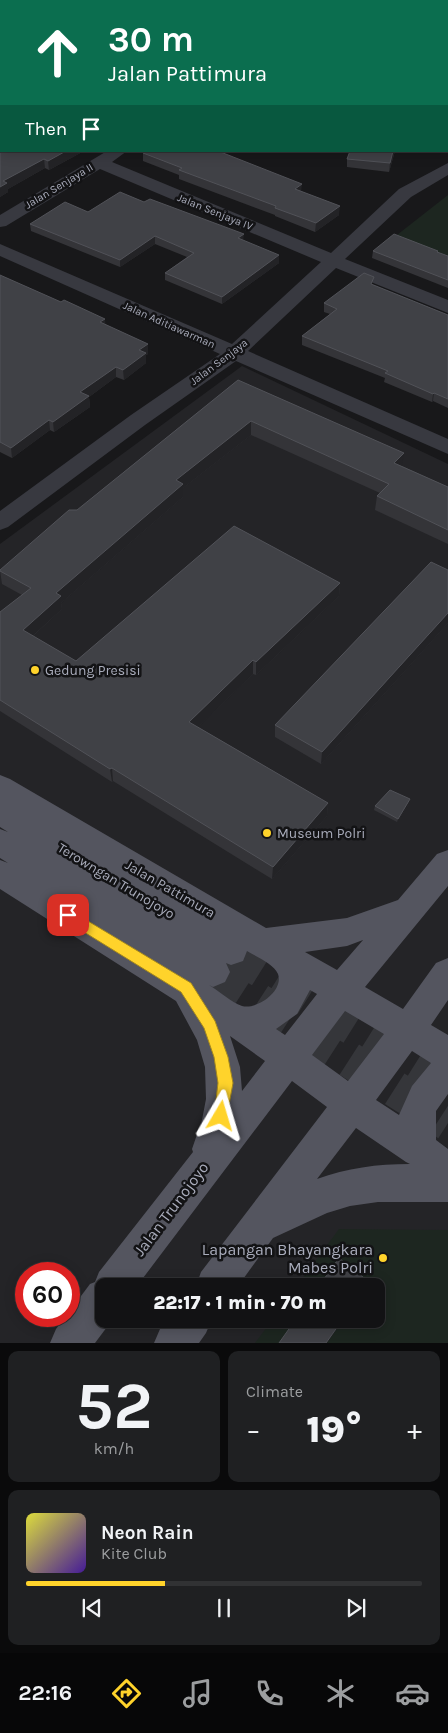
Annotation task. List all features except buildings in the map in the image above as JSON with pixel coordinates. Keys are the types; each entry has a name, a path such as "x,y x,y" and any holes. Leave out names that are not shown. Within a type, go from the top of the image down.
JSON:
{"main road":[{"name":"Jalan Pattimura","path":"0,787 448,1054"},
{"name":"Terowngan Trunojoyo","path":"0,812 210,970"},
{"name":"Terowngan Trunojoyo","path":"0,842 210,970"},
{"name":"Jalan Trunojoyo","path":"119,1278 341,991 448,863"},
{"path":"0,873 210,970 237,1021 354,1105 420,1149 448,1174"},
{"path":"237,1021 255,1022 271,1016 286,1002 295,985 295,973 275,951 347,932 409,909"},
{"path":"203,1167 221,1116 226,1083 221,1057 210,1025 210,970"},
{"path":"221,1278 259,1225 354,1105 409,1031 448,973"},
{"path":"420,1149 416,1130 417,1114 428,1091 448,1071"},
{"path":"259,1225 348,1188 382,1184 448,1184"},
{"path":"70,1343 95,1310"},
{"path":"174,1343 185,1328"}],"street":[{"name":"Jalan Senjaya II","path":"0,222 117,152"},
{"name":"Jalan Senjaya IV","path":"98,162 448,307"},
{"name":"Jalan Senjaya","path":"0,522 9,504 138,420 233,354 405,193 448,168"},
{"name":"Jalan Aditiawarman","path":"0,249 233,354 448,447"}],"shaded area":[{"path":"448,195 448,258 397,235"},
{"path":"242,366 448,464 448,1343 0,1343 0,544"},
{"name":"Lapangan Bhayangkara Mabes Polri","path":"339,1229 448,1230 448,1343 255,1343 266,1328 385,1328 385,1278 303,1278"}],"tunnel":[{"path":"231,951 448,1087"},
{"path":"213,972 448,1123"}],"place":[{"name":"Gedung Presisi","path":"35,670"},
{"name":"Museum Polri","path":"267,833"},
{"name":"Lapangan Bhayangkara Mabes Polri","path":"383,1258"}],"route":[{"path":"68,915 186,988 210,1025 221,1057 226,1083 221,1116"}]}
